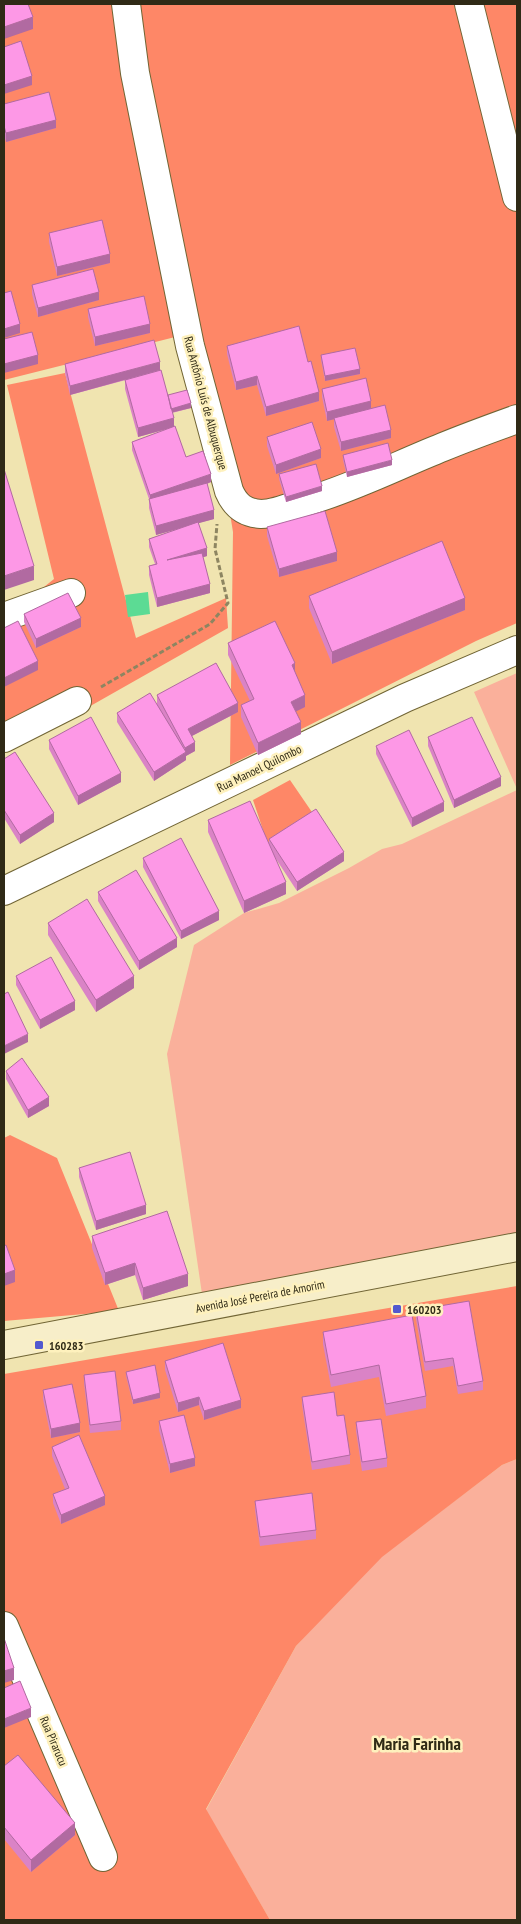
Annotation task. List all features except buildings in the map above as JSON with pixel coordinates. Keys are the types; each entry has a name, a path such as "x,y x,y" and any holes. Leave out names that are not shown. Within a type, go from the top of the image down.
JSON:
{"main road":[{"name":"Avenida José Pereira de Amorim","path":"4,1345 517,1247"}],"street":[{"name":"Rua Antônio Luís de Albuquerque","path":"126,4 135,73 190,346 229,491 233,500 240,508 262,514 275,512 336,493 442,447 517,418"},
{"path":"469,4 517,197"},
{"path":"4,617 71,593"},
{"name":"Rua Manoel Quilombo","path":"4,891 405,698 517,650"},
{"path":"4,738 77,701"},
{"name":"Rua Pirarucu","path":"4,1626 104,1857"}],"path":[{"path":"77,701 210,624 228,603 215,549 218,510 229,491"}],"shaded area":[{"path":"4,4 517,4 517,623 476,641 230,765 233,532 199,331 4,380"},
{"path":"65,373 136,638 226,598 228,628 71,717 4,747 4,619 54,579 7,385"},
{"path":"148,592 150,614 128,617 125,595"},
{"path":"517,673 517,789 474,692"},
{"path":"290,780 316,818 269,848 253,800"},
{"path":"517,790 517,1236 202,1294 167,1054 194,945 244,913 279,903 349,868 382,849 402,844"},
{"path":"10,1135 57,1158 119,1311 4,1321 4,1138"},
{"path":"517,1286 517,1459 502,1465 382,1557 296,1646 206,1809 270,1920 4,1920 4,1374"},
{"path":"517,1459 517,1920 270,1920 206,1810 296,1646 369,1566 502,1465"}],"place":[{"name":"160203","path":"397,1309"},
{"name":"160283","path":"39,1345"}],"district":[{"name":"Maria Farinha","path":"417,1743"}]}
